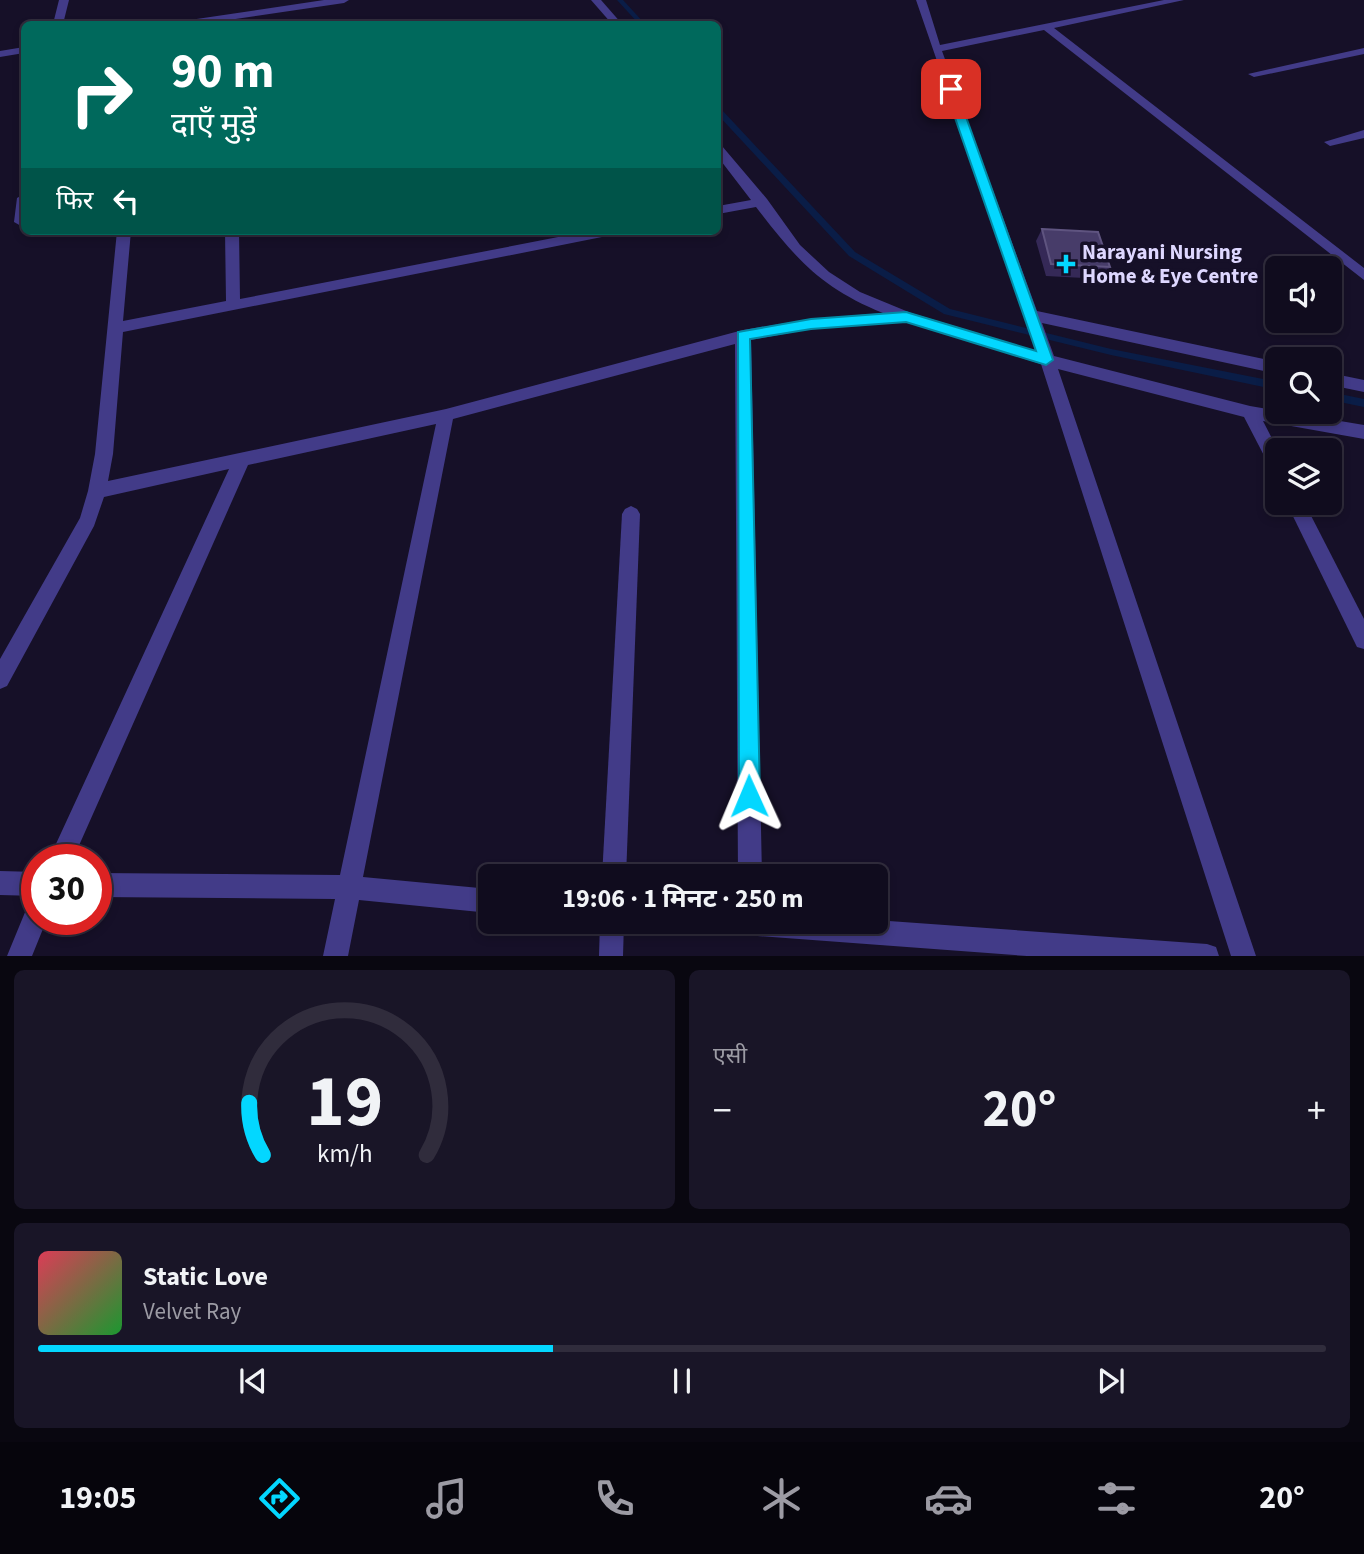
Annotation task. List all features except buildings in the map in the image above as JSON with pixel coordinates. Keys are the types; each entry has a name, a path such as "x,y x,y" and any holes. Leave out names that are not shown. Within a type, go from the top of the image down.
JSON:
{"street":[{"path":"59,21 64,0"},
{"path":"222,21 344,0"},
{"path":"596,0 614,21"},
{"path":"921,0 1045,355 1244,956"},
{"path":"936,49 1179,0"},
{"path":"1046,27 1364,275"},
{"path":"0,54 21,50"},
{"path":"1254,74 1364,51"},
{"path":"1330,142 1364,134"},
{"path":"721,153 762,202 795,248 824,275 855,296 906,317 1250,412 1364,432"},
{"path":"721,210 762,202"},
{"path":"0,679 88,520 97,491 104,454 124,235"},
{"path":"232,235 233,305"},
{"path":"116,328 592,235"},
{"path":"97,491 446,415 743,336 811,324 906,317"},
{"path":"1032,319 1265,365"},
{"path":"743,336 750,864"},
{"path":"1342,381 1364,386"},
{"path":"1250,412 1265,441"},
{"path":"335,956 347,887 446,415"},
{"path":"68,844 242,459"},
{"path":"615,864 631,514"},
{"path":"1302,515 1364,640"},
{"path":"0,883 21,884"},
{"path":"112,885 347,887 478,900"},
{"path":"888,933 1207,956"},
{"path":"611,956 612,934"},
{"path":"19,956 28,935"}],"waterway":[{"path":"620,0 639,21"},
{"path":"721,114 852,254 947,312 1111,352 1265,383"},
{"path":"1342,398 1364,403"}],"place":[{"name":"Narayani Nursing Home & Eye Centre","path":"1066,264"}],"route":[{"path":"749,796 743,336 811,324 906,317 1046,360 951,89"}]}
